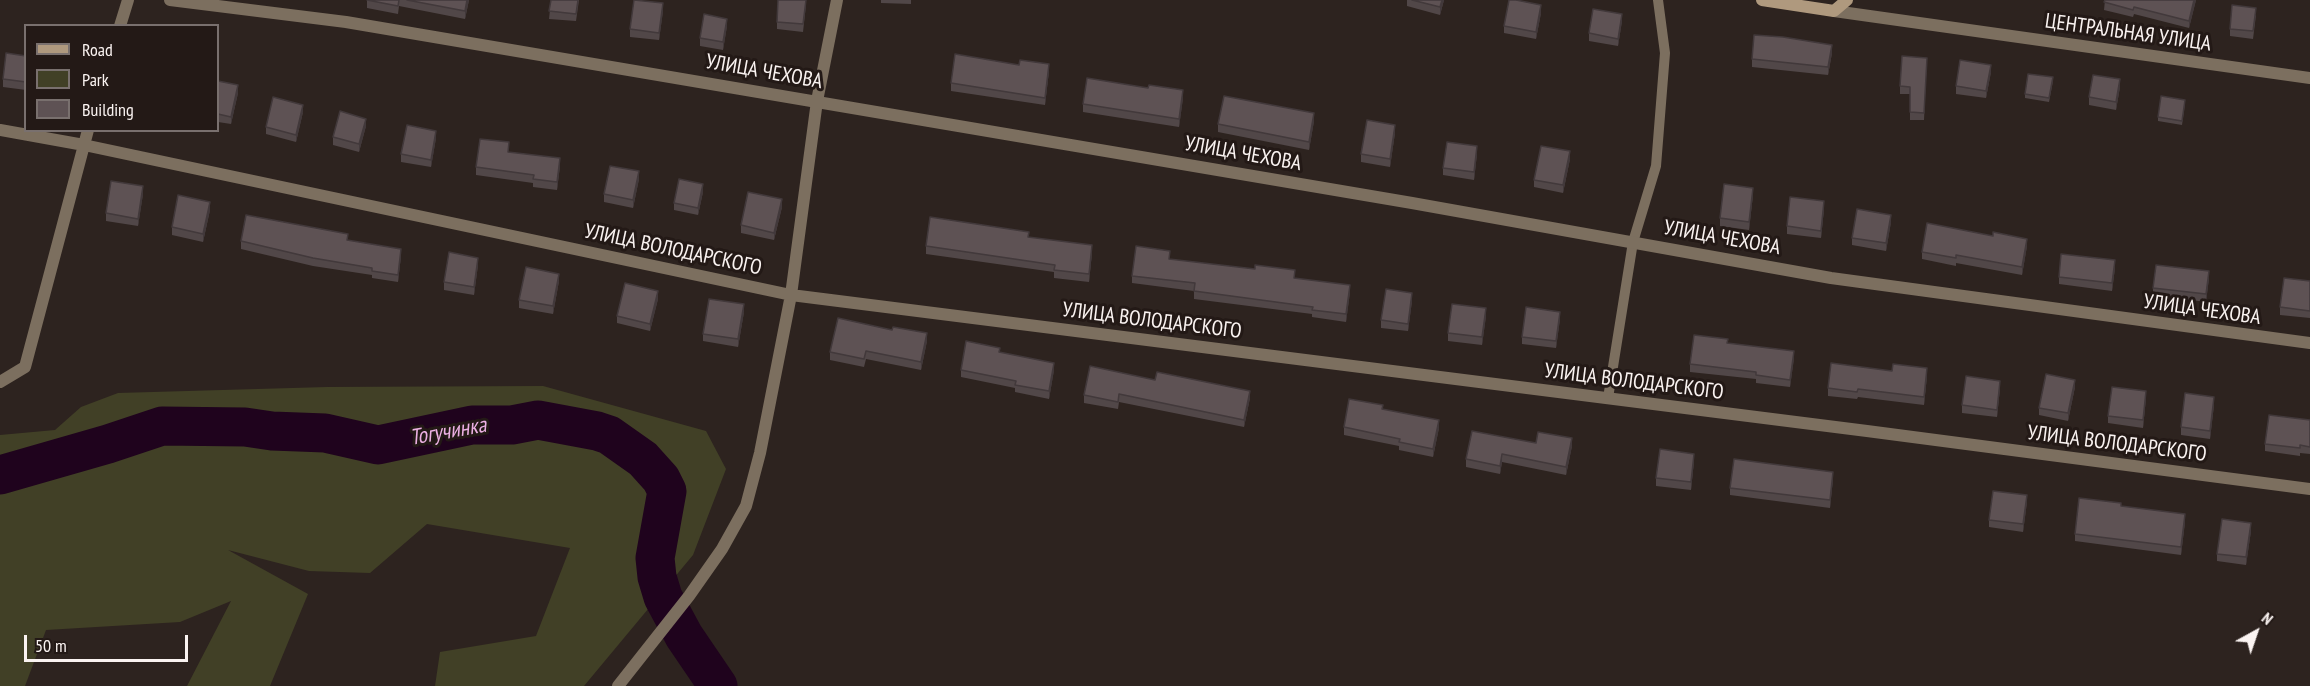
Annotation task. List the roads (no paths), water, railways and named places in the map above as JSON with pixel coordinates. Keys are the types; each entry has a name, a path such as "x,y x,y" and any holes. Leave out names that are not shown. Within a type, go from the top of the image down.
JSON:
{"main road":[{"name":"ЦЕНТРАЛЬНАЯ УЛИЦА","path":"1762,0 1834,11"},
{"path":"1834,11 1847,0"}],"street":[{"path":"121,24 128,0"},
{"name":"УЛИЦА ЧЕХОВА","path":"170,0 346,22 817,101 1831,278 2310,344"},
{"path":"618,686 689,596 722,549 746,506 760,453 791,296 817,101 837,0"},
{"name":"ЦЕНТРАЛЬНАЯ УЛИЦА","path":"1834,11 2310,78"},
{"name":"УЛИЦА ВОЛОДАРСКОГО","path":"0,130 84,145 791,296 2310,489"},
{"path":"0,382 26,367 87,132"}],"lane":[{"path":"1608,398 1633,242 1656,166 1665,53 1658,0"}],"waterway":[{"name":"Тогучинка","path":"0,475 162,426 245,427 272,431 325,433 378,445 472,425 512,425 538,420 597,431 609,435 643,459 661,479 667,491 655,558 657,577 663,597 684,636 718,686"}]}
